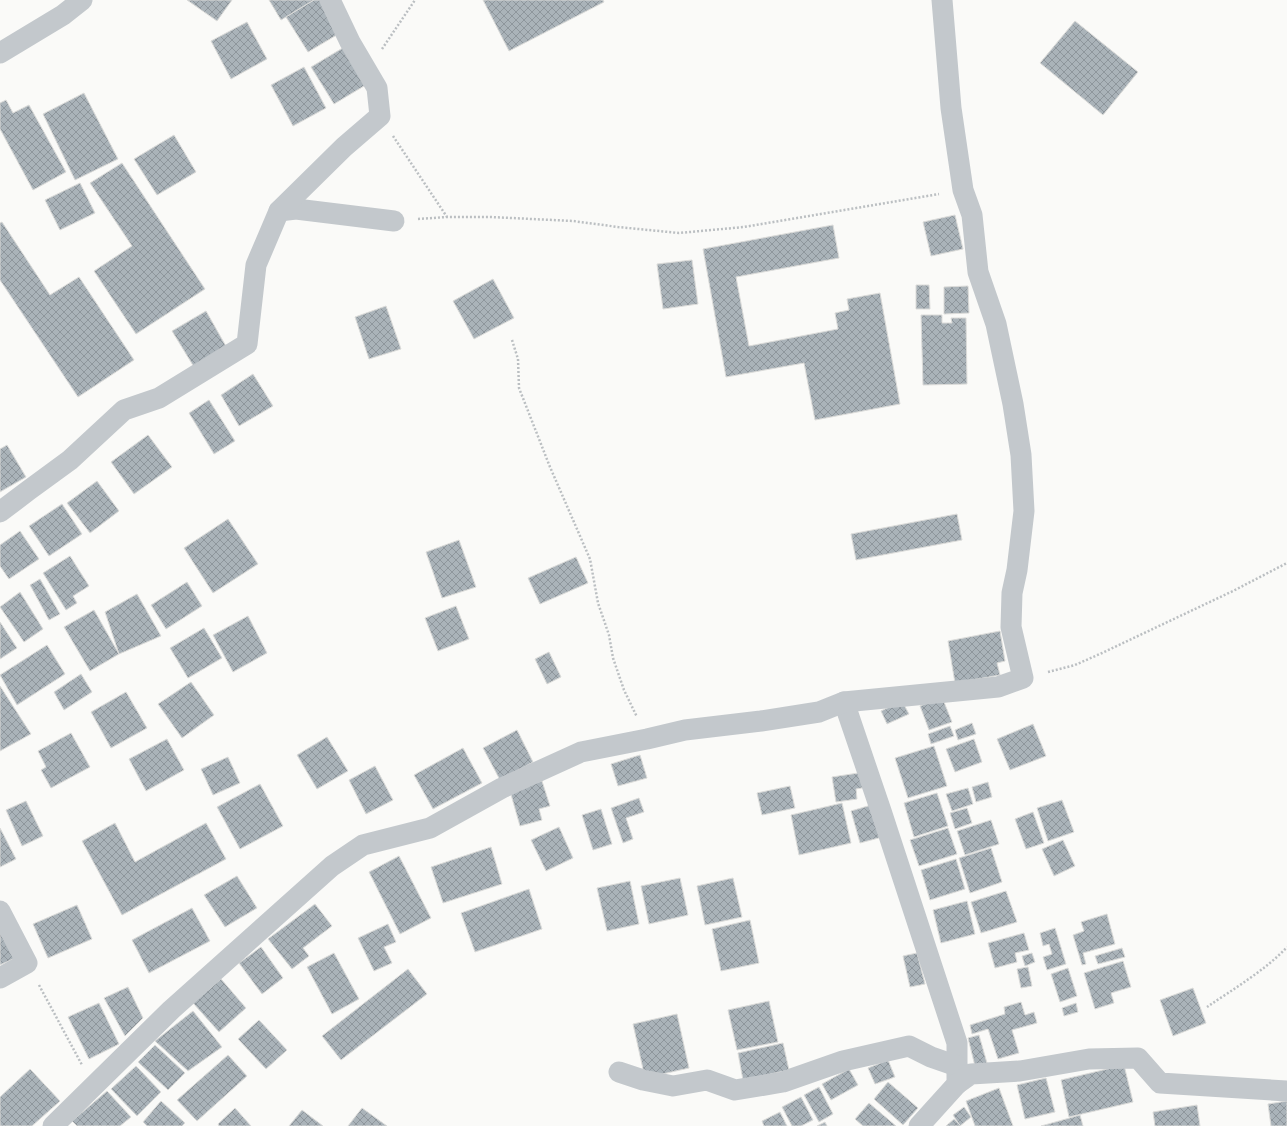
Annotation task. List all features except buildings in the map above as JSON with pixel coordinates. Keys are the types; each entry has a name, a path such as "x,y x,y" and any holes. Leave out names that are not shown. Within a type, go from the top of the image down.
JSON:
{"street":[{"path":"0,53 64,15 82,0"},
{"path":"0,512 70,460 124,410 159,398 247,344 256,265 279,211 344,148 380,116 376,88 330,0"},
{"path":"53,1126 171,1010 332,866 363,845 430,828 502,788 581,752 685,730 819,712 844,702 998,687 1023,678 1011,627 1012,593 1024,511 1021,455 1014,404 996,324 978,272 972,215 963,190 951,108 942,0"},
{"path":"279,211 296,209 394,221"},
{"path":"844,702 957,1043 957,1075 919,1126"},
{"path":"0,911 27,963 0,978"},
{"path":"619,1072 644,1080 673,1086 707,1080 735,1090 783,1082 843,1061 909,1046 931,1057 957,1075 1020,1072 1089,1059 1138,1058 1160,1083 1287,1091"}],"path":[{"path":"367,71 415,0"},
{"path":"380,116 447,217"},
{"path":"394,221 447,217 491,217 573,221 679,233 744,227 963,190"},
{"path":"512,340 518,358 520,388 550,467 590,559 598,603 609,635 613,658 624,690 647,739"},
{"path":"1023,678 1074,665 1172,620 1287,563"},
{"path":"1207,1007 1249,978 1282,953 1287,947"},
{"path":"27,963 93,1086"}]}
